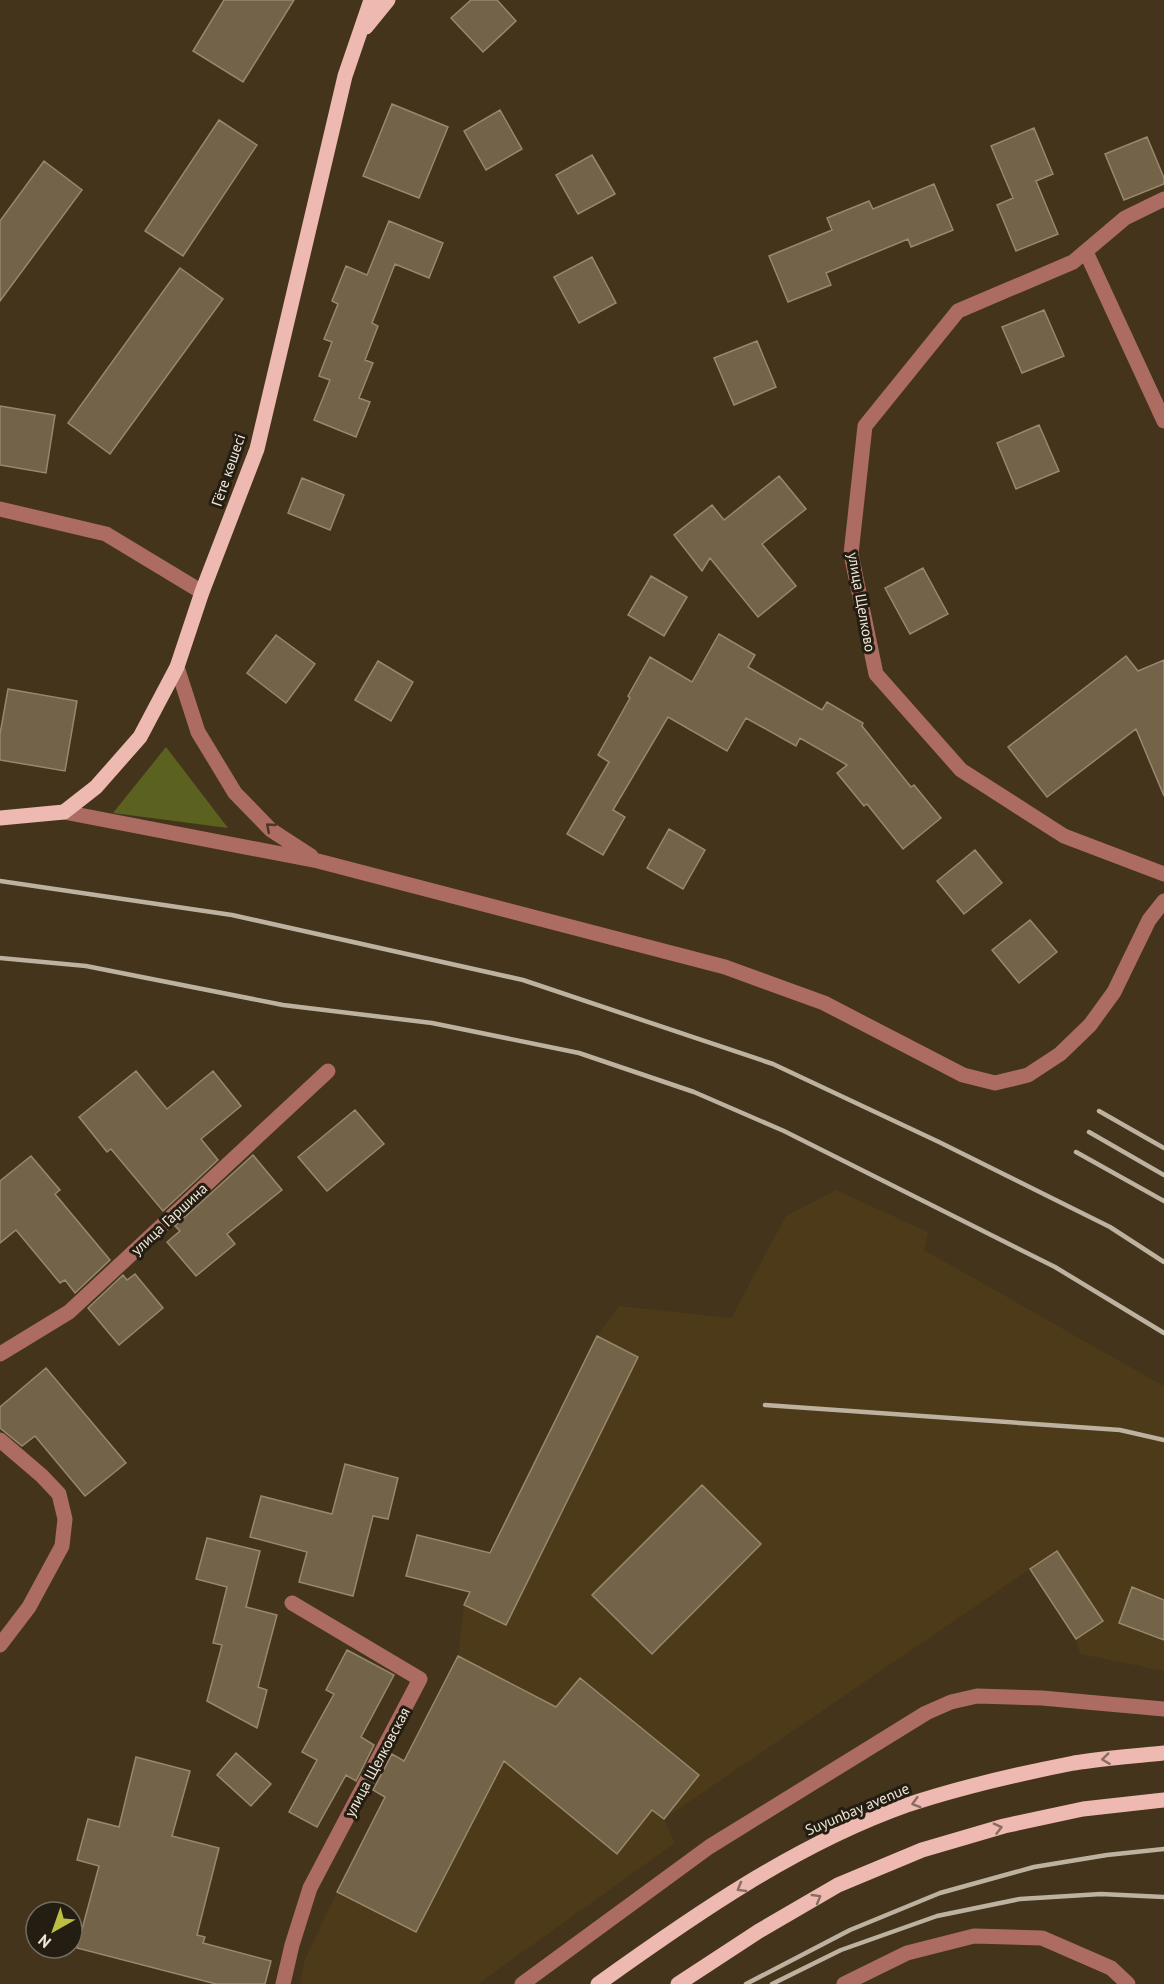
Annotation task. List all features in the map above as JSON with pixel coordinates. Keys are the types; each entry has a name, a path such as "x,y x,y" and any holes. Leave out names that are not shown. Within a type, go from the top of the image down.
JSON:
{"main road":[{"name":"Гёте көшесі","path":"64,812 96,787 140,737 177,667 202,592 257,449 345,76 371,0"},
{"name":"Гёте көшесі","path":"359,36 388,0"},
{"path":"0,818 64,812"},
{"name":"Suyunbay avenue","path":"598,1984 653,1945 745,1886 817,1844 906,1806 992,1781 1076,1763 1164,1753"},
{"path":"678,1984 759,1931 838,1886 922,1850 1004,1826 1083,1809 1164,1800"}],"street":[{"name":"улица Щелково","path":"1164,199 1125,218 1074,262 958,311 865,426 851,554 876,674 961,770 1064,836 1164,874"},
{"path":"1086,252 1164,421"},
{"path":"0,509 106,534 202,592"},
{"path":"177,667 198,732 235,793 271,830 318,861"},
{"path":"64,812 318,861 725,967 824,1003 963,1075 995,1083 1028,1075 1060,1054 1090,1025 1114,992 1149,920 1164,901"},
{"name":"улица Гаршина","path":"0,1354 69,1312 328,1071"},
{"path":"0,1440 42,1476 58,1494 65,1518 62,1546 29,1607 0,1645"},
{"name":"улица Щелковская","path":"283,1984 292,1944 310,1888 420,1679 292,1603"},
{"path":"522,1984 709,1846 926,1713 951,1702 977,1696 1007,1696 1164,1709"},
{"path":"844,1984 907,1953 974,1936 1042,1938 1111,1968 1128,1984"}],"shaded area":[{"path":"836,1190 928,1232 924,1250 1164,1386 1164,1671 1080,1654 1076,1639 1030,1569 664,1819 675,1843 478,1984 300,1984 305,1959 337,1892 458,1656 464,1605 597,1336 619,1306 731,1318 786,1216"}],"green space":[{"path":"166,747 228,828 113,813"}],"building":[{"path":"224,0 294,0 243,82 193,51"},
{"path":"471,0 497,0 516,21 483,52 451,18"},
{"path":"392,104 448,127 419,198 363,176"},
{"path":"500,110 522,149 486,170 464,131"},
{"path":"219,120 257,145 183,256 145,231"},
{"path":"1034,128 1053,174 1036,181 1058,234 1016,251 997,205 1013,198 991,146"},
{"path":"1147,137 1164,178 1164,184 1124,200 1105,154"},
{"path":"592,155 615,194 578,214 556,175"},
{"path":"44,161 82,190 0,301 0,221"},
{"path":"934,184 953,230 911,247 908,239 826,273 831,285 788,302 769,256 832,230 827,218 869,201 873,209"},
{"path":"389,221 443,243 429,278 395,264 372,323 378,326 365,360 373,363 359,398 370,402 356,437 314,420 330,380 319,376 332,342 324,339 338,304 332,301 346,266 367,275"},
{"path":"592,257 616,303 579,323 554,277"},
{"path":"180,268 223,299 110,454 68,423"},
{"path":"1044,310 1064,356 1022,373 1002,327"},
{"path":"757,341 776,387 734,405 714,358"},
{"path":"0,406 55,415 46,473 0,465"},
{"path":"1039,425 1059,471 1016,489 997,443"},
{"path":"779,476 806,509 762,544 796,586 758,617 710,558 702,571 674,535 712,505 724,520"},
{"path":"302,478 344,495 330,530 288,513"},
{"path":"923,568 948,614 910,634 885,588"},
{"path":"651,576 687,597 664,636 628,615"},
{"path":"719,634 755,655 748,667 822,710 827,702 863,723 862,726 911,787 914,785 941,818 903,849 867,804 864,806 837,773 847,765 800,738 796,746 746,718 727,751 668,717 613,810 625,817 603,855 567,834 609,762 598,755 650,657 692,682"},
{"path":"276,635 315,664 286,703 247,673"},
{"path":"1126,656 1138,671 1164,660 1164,796 1136,729 1047,797 1008,747"},
{"path":"378,661 413,682 391,721 355,700"},
{"path":"8,689 77,701 65,771 0,760 0,734"},
{"path":"669,829 705,850 683,889 647,868"},
{"path":"975,850 1002,883 964,914 937,881"},
{"path":"1030,920 1057,952 1019,983 992,950"},
{"path":"136,1071 167,1109 213,1071 241,1106 201,1139 218,1160 163,1211 111,1149 107,1152 79,1117"},
{"path":"355,1110 384,1144 327,1191 298,1157"},
{"path":"253,1155 282,1190 227,1234 235,1244 196,1276 167,1242 180,1231 175,1226"},
{"path":"31,1156 60,1190 55,1194 110,1260 75,1293 65,1280 60,1283 16,1230 0,1243 0,1181"},
{"path":"135,1274 163,1308 119,1345 88,1308 123,1275 127,1280"},
{"path":"597,1336 638,1357 506,1625 464,1605 470,1592 406,1576 417,1535 490,1553"},
{"path":"46,1368 126,1463 85,1496 35,1436 22,1446 0,1428 0,1407"},
{"path":"345,1464 398,1478 388,1519 373,1516 353,1596 299,1582 307,1552 250,1537 261,1496 332,1514"},
{"path":"702,1485 761,1544 652,1654 592,1595"},
{"path":"207,1538 260,1551 246,1607 277,1615 258,1687 267,1690 257,1728 207,1701 222,1645 213,1643 227,1587 196,1579"},
{"path":"1057,1551 1103,1621 1076,1639 1030,1569"},
{"path":"1132,1587 1164,1600 1164,1640 1119,1623"},
{"path":"347,1650 394,1675 361,1737 374,1745 356,1781 346,1775 317,1827 289,1812 317,1760 302,1752 334,1694 326,1690"},
{"path":"458,1656 556,1707 580,1678 699,1775 664,1819 652,1810 617,1854 504,1761 416,1932 337,1892 385,1797 373,1790 392,1754 404,1761"},
{"path":"236,1753 271,1784 251,1806 217,1775"},
{"path":"136,1757 190,1771 172,1836 219,1848 197,1935 205,1937 203,1943 271,1961 265,1984 216,1984 84,1950 84,1922 99,1866 77,1860 88,1819 119,1827"}],"railway":[{"path":"0,881 232,915 523,980 773,1064 939,1142 1110,1227 1164,1262"},
{"path":"0,958 86,966 283,1005 432,1023 579,1053 694,1092 784,1131 1055,1267 1164,1333"},
{"path":"1099,1111 1164,1148"},
{"path":"1089,1132 1164,1175"},
{"path":"1076,1152 1164,1201"},
{"path":"765,1405 1120,1430 1164,1440"},
{"path":"746,1984 850,1930 940,1893 1034,1867 1107,1855 1164,1849"},
{"path":"772,1984 841,1950 937,1916 1020,1899 1101,1894 1164,1897"}]}
